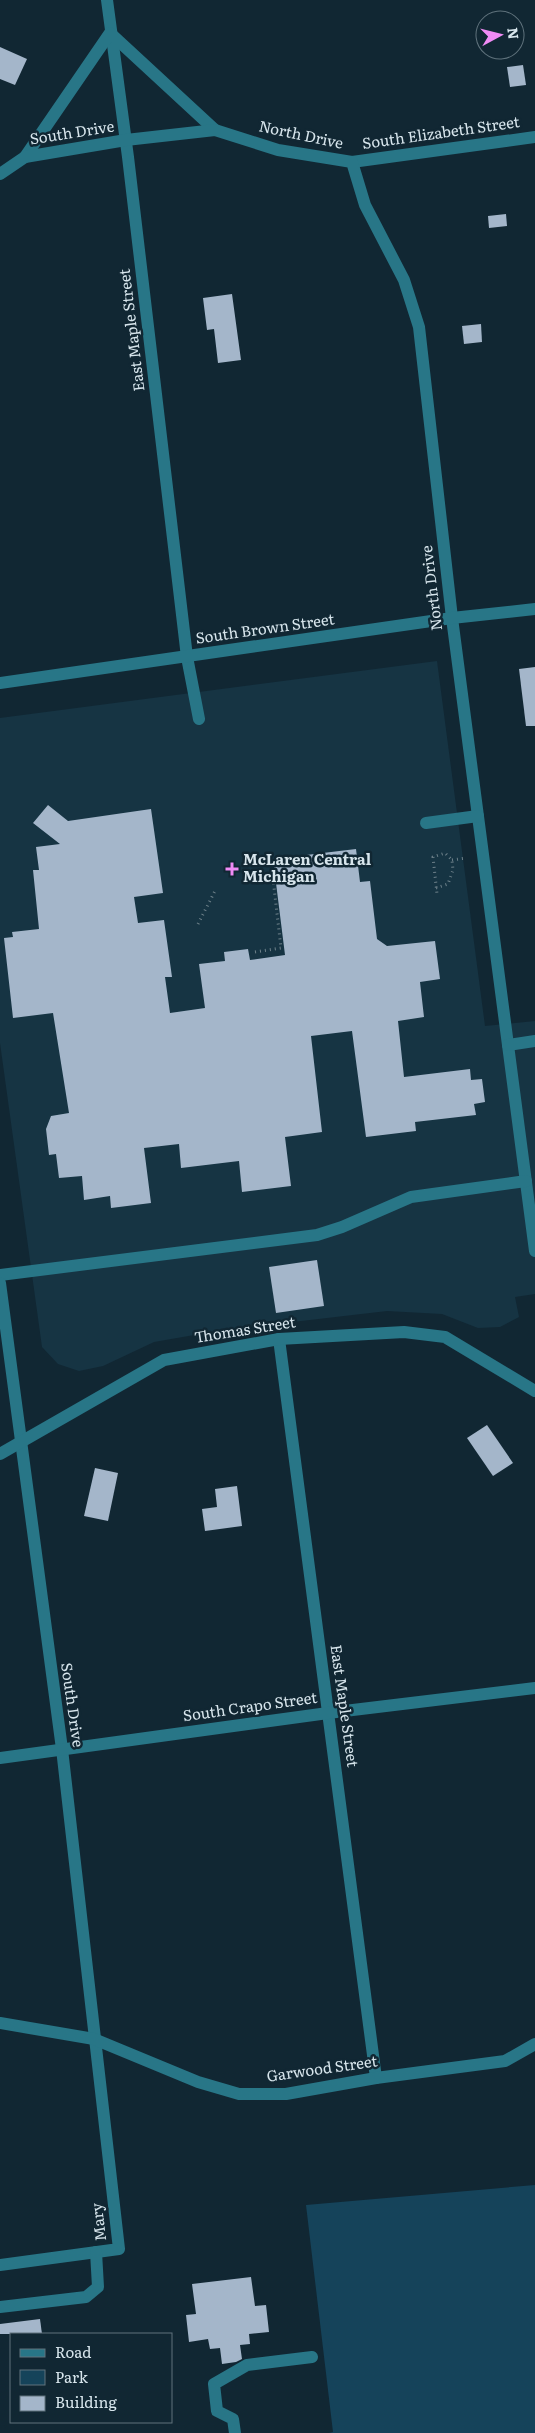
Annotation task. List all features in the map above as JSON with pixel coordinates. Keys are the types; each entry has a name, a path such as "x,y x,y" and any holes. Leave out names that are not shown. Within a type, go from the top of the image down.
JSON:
{"street":[{"name":"East Maple Street","path":"107,0 126,140 187,657 199,719"},
{"path":"25,157 110,33 215,130"},
{"name":"North Drive","path":"126,140 215,130 278,150 352,162 365,205 404,280 419,327 452,618 535,1251"},
{"name":"South Elizabeth Street","path":"352,162 535,137"},
{"name":"South Drive","path":"0,174 25,157 126,140"},
{"name":"South Brown Street","path":"0,683 452,618 535,609"},
{"path":"426,824 478,816"},
{"path":"508,1045 535,1041"},
{"path":"0,1275 317,1235 342,1227 411,1197 526,1180"},
{"name":"South Drive","path":"0,1283 62,1749 105,2132"},
{"name":"Thomas Street","path":"0,1454 164,1360 279,1339 404,1332 444,1337 535,1391"},
{"name":"East Maple Street","path":"279,1339 376,2078"},
{"name":"South Crapo Street","path":"0,1758 328,1713 535,1688"},
{"name":"Garwood Street","path":"0,2023 94,2039 198,2082 239,2094 286,2094 376,2078 505,2061 535,2044"},
{"name":"Mary","path":"0,2265 118,2249 105,2132"},
{"path":"0,2307 86,2297 98,2287 96,2252"},
{"path":"235,2433 233,2419 217,2411 214,2384 248,2365 312,2357"}],"path":[{"path":"255,952 281,948 270,853"},
{"path":"436,888 448,884 453,870 452,860 445,854 432,857 436,888 437,894"},
{"path":"452,860 466,858"},
{"path":"198,924 216,889"}],"shaded area":[{"name":"McLaren Central Michigan","path":"437,661 485,1026 535,1021 535,1294 515,1297 519,1317 500,1327 478,1328 442,1314 387,1311 223,1330 154,1342 103,1366 79,1371 58,1364 42,1347 0,1043 0,718"}],"green space":[{"path":"535,2185 535,2433 329,2433 333,2432 306,2205"}],"building":[{"path":"0,47 27,59 15,85 0,79"},
{"path":"523,65 526,85 510,87 507,67"},
{"path":"506,214 507,226 489,228 488,216"},
{"path":"232,294 241,360 218,363 214,329 207,330 203,298"},
{"path":"481,324 482,342 464,344 462,326"},
{"path":"535,667 535,726 526,726 519,669"},
{"name":"McLaren Central Michigan","path":"48,805 68,821 151,809 163,893 134,897 138,923 164,920 172,977 165,977 170,1013 205,1008 199,964 225,961 224,952 248,949 250,960 285,955 273,859 356,849 360,882 370,881 377,939 387,946 435,941 440,979 420,982 424,1017 398,1021 404,1077 470,1069 471,1080 482,1079 485,1102 474,1104 476,1115 415,1122 416,1131 366,1137 352,1031 311,1036 322,1132 285,1137 291,1186 242,1192 239,1161 181,1168 179,1144 144,1148 151,1203 111,1208 110,1196 84,1200 82,1176 59,1178 56,1154 49,1155 46,1129 51,1116 69,1113 53,1013 13,1018 4,938 13,937 12,932 39,929 33,870 39,870 36,847 60,844 33,823"},
{"path":"317,1260 324,1306 276,1313 269,1267"},
{"path":"487,1425 513,1463 493,1476 467,1438"},
{"path":"95,1468 118,1473 108,1521 84,1516"},
{"path":"237,1486 242,1526 205,1531 202,1509 217,1507 215,1489"},
{"path":"251,2277 255,2306 266,2305 269,2332 249,2334 250,2344 240,2345 242,2359 222,2364 220,2348 210,2349 208,2339 189,2342 186,2315 196,2314 192,2284"},
{"path":"40,2319 42,2333 0,2334 0,2324"}],"place":[{"name":"McLaren Central Michigan","path":"232,869"}]}
